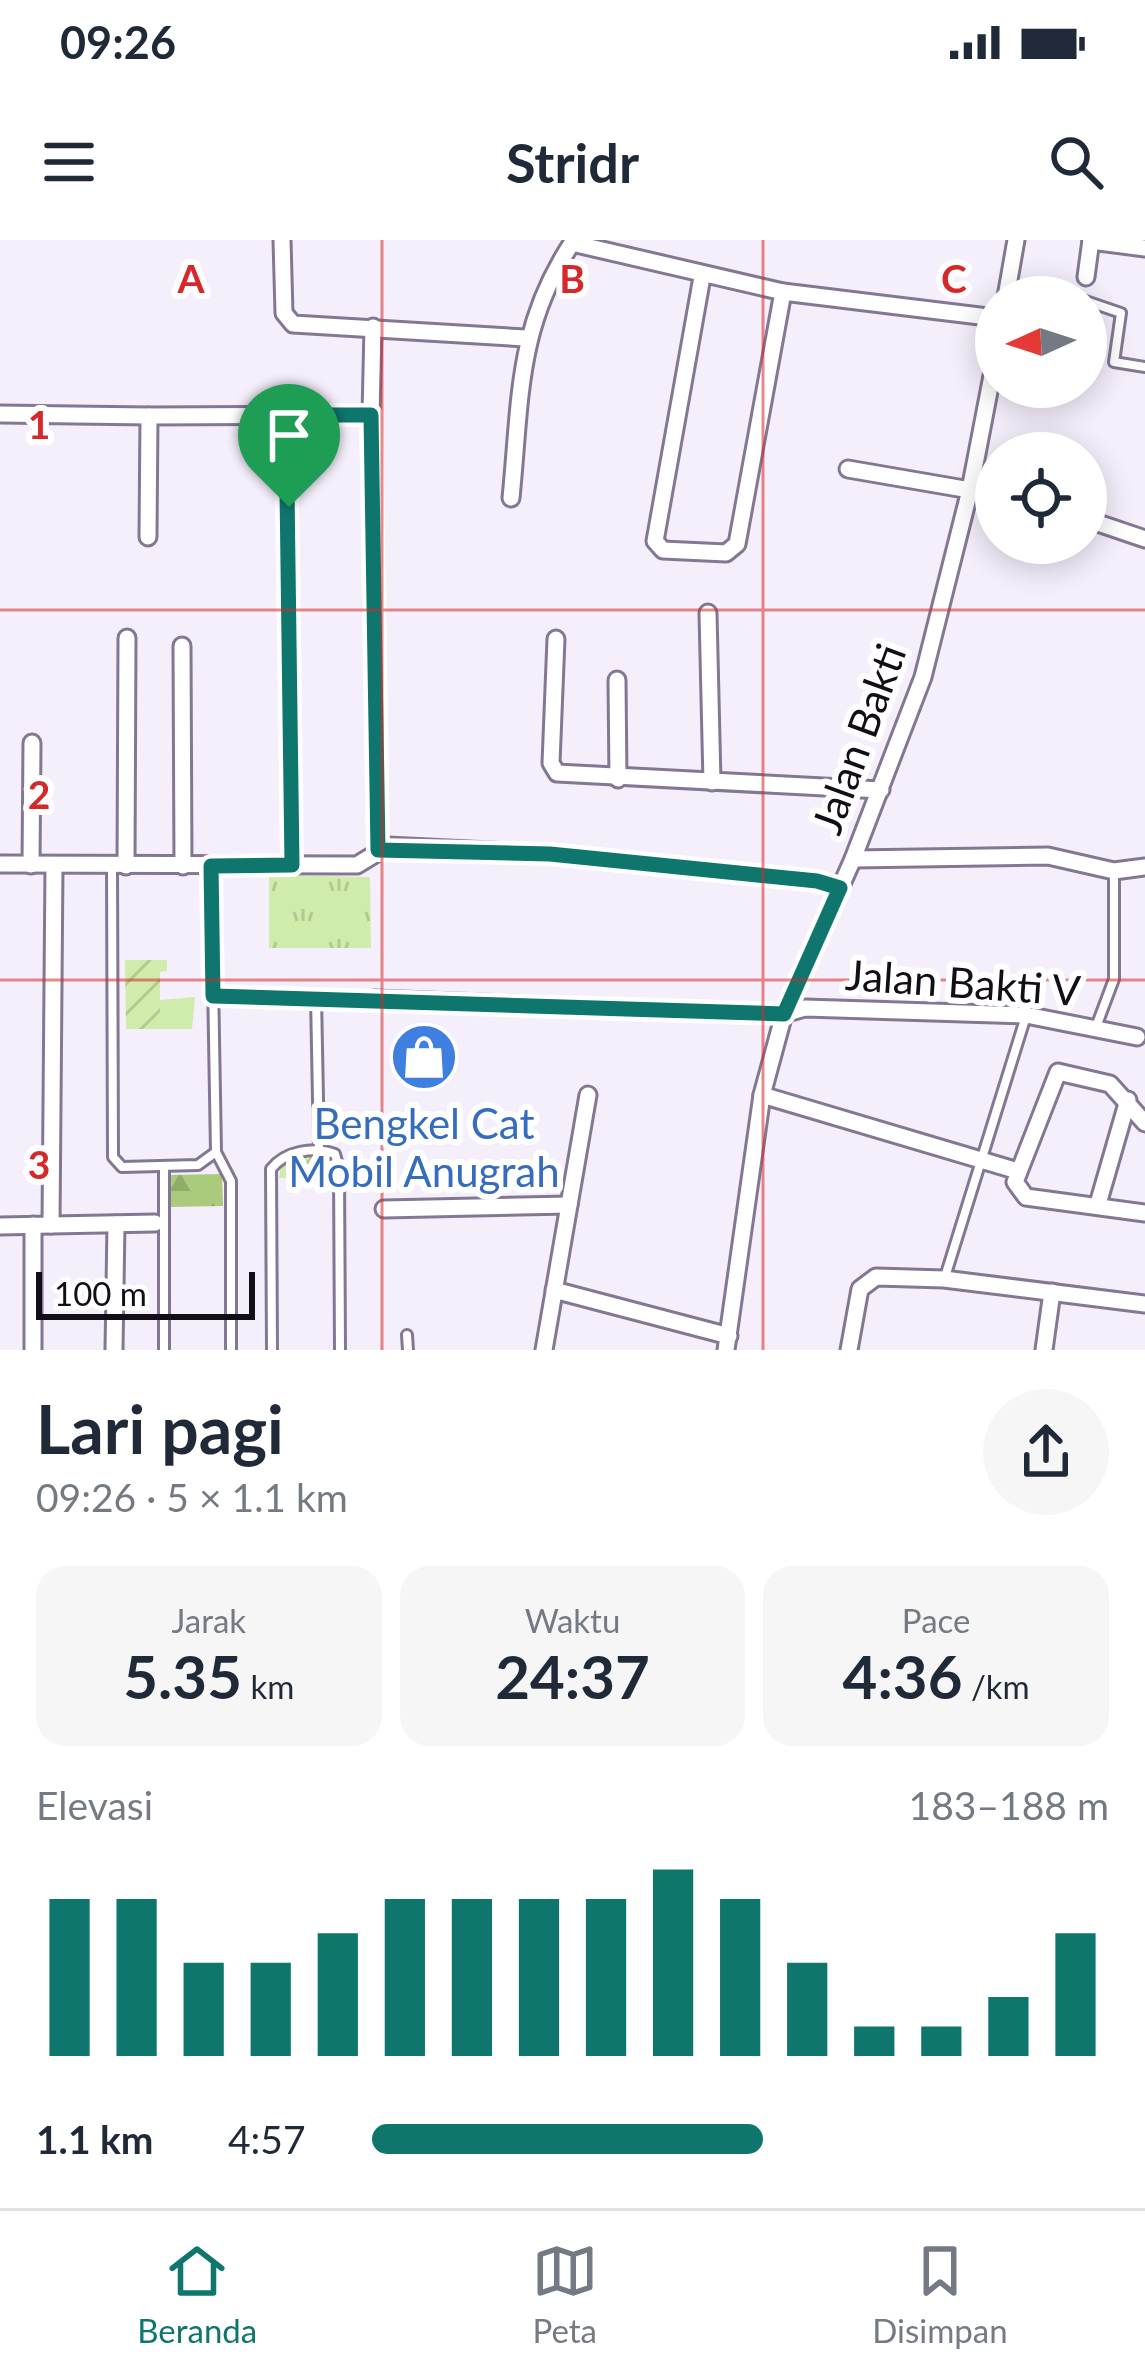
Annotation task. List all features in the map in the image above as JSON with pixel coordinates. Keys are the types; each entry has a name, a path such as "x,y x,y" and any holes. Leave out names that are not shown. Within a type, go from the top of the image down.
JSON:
{"street":[{"path":"282,240 289,321 305,327 525,338"},
{"path":"1010,276 1016,240"},
{"path":"1086,276 1091,240 1145,248"},
{"path":"511,498 525,338 571,241 702,277 783,292 975,315"},
{"path":"702,277 655,541 663,550 726,553 737,544 783,292"},
{"path":"373,327 378,850"},
{"name":"Jalan Bakti","path":"728,1343 762,1095 784,1014 854,859 928,662 986,408"},
{"path":"0,414 371,415"},
{"path":"286,415 292,865"},
{"path":"148,537 149,416"},
{"path":"848,469 975,485"},
{"path":"1107,526 1145,539"},
{"path":"708,613 712,782"},
{"path":"119,866 127,638"},
{"path":"556,639 551,763 562,775 881,790"},
{"path":"182,646 182,866"},
{"path":"617,680 618,779"},
{"path":"31,865 32,743"},
{"path":"0,864 357,866 378,850 550,854 817,881 840,888"},
{"path":"854,859 1048,856 1114,872 1145,867"},
{"path":"51,1225 54,865"},
{"name":"Jalan Bakti V","path":"374,999 784,1014 806,1008 1026,1015 1137,1037"},
{"path":"1145,1123 1128,1100 1101,1080 1058,1072 1016,1186 1023,1195 1145,1213"},
{"path":"544,1350 588,1095"},
{"path":"762,1095 1018,1171"},
{"path":"1098,1204 1128,1100"},
{"path":"384,1209 569,1205"},
{"path":"0,1226 155,1223"},
{"path":"114,1350 116,1224"},
{"path":"33,1226 33,1350"},
{"path":"849,1350 865,1281 944,1279 1145,1304"},
{"path":"554,1290 728,1343"},
{"path":"1044,1350 1052,1292"}],"lane":[{"path":"1107,308 1120,313 1114,362 1145,367"},
{"path":"119,866 113,1157 122,1167 198,1165 216,1152"},
{"path":"211,866 218,996 216,1152 231,1181 231,1350"},
{"path":"1096,1029 1114,980 1114,872"},
{"path":"218,996 374,999"},
{"path":"316,997 319,1150"},
{"path":"944,1279 1026,1015"},
{"path":"272,1350 271,1169 299,1152 319,1150 335,1154 339,1169 340,1350"},
{"path":"164,1166 164,1350"},
{"path":"407,1335 407,1350"}],"green space":[{"path":"269,875 370,877 371,948 269,948"},
{"path":"125,960 167,960 167,971 160,972 160,1029 126,1029"},
{"path":"195,997 192,1029 160,1029 160,1000"},
{"path":"322,1154 329,1178 279,1178 281,1165 300,1155"},
{"path":"222,1174 223,1206 169,1207 168,1175"}],"place":[{"name":"Bengkel Cat Mobil Anugrah","path":"424,1057"}],"route":[{"path":"286,415 371,415 378,850 388,846 550,854 817,881 840,888 784,1014 213,996 211,866 292,865 289,507 286,415"}]}
